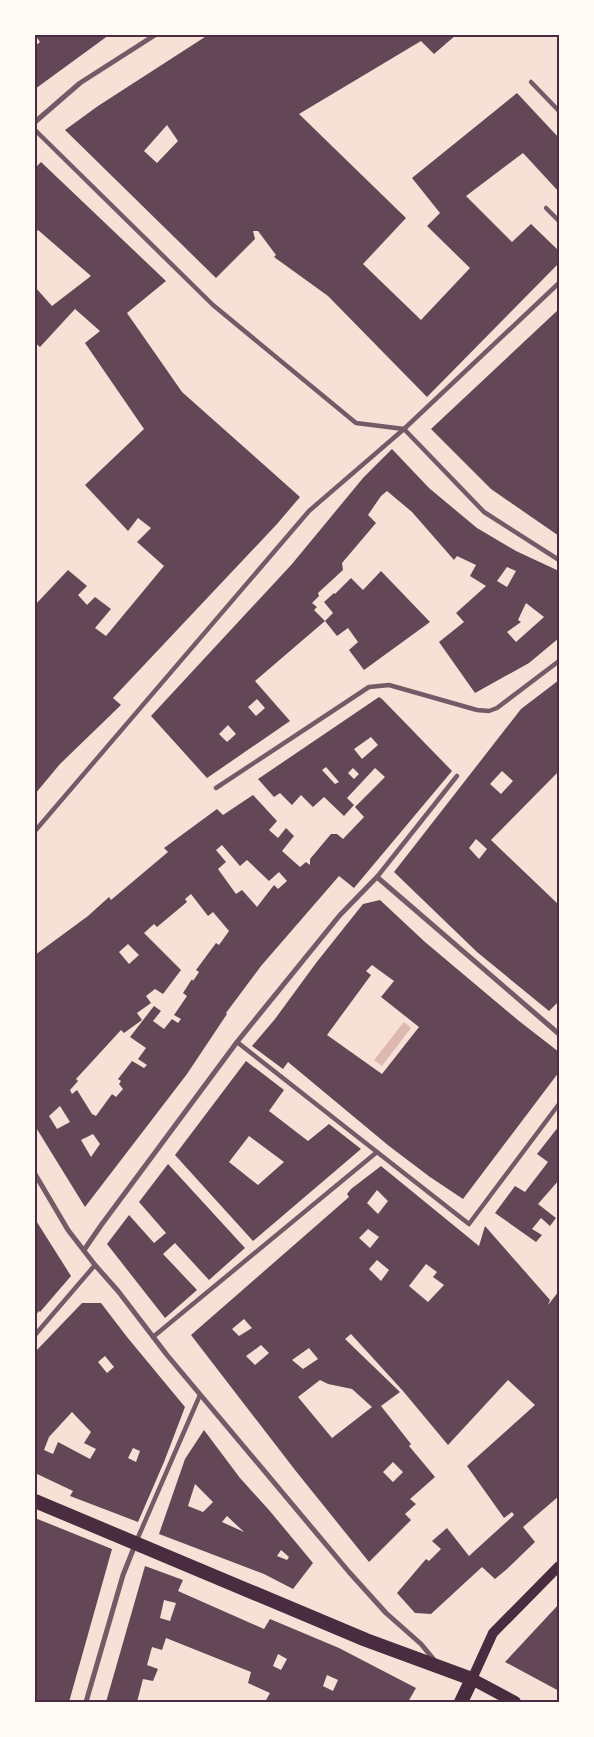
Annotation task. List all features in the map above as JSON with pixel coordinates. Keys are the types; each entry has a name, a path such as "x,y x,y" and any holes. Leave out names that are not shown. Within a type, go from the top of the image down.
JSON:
{"highway":[{"path":"35,1501 366,1640 472,1679 461,1702"}],"main road":[{"path":"515,1702 472,1679 493,1633 559,1566"}],"street":[{"path":"35,122 80,83 155,35"},
{"path":"531,82 559,111"},
{"path":"35,130 214,305 356,422 404,429 484,512 559,560"},
{"path":"546,208 559,221"},
{"path":"35,831 309,511 404,429 559,283"},
{"path":"216,788 369,687 389,685 476,710 488,711 497,708 559,661"},
{"path":"84,1250 237,1042 340,915 377,877 457,776"},
{"path":"377,877 559,1034"},
{"path":"237,1042 469,1224 559,1104"},
{"path":"153,1337 377,1152"},
{"path":"35,1174 68,1230 200,1395 349,1572 386,1613 421,1644 440,1668"},
{"path":"35,1335 95,1265"},
{"path":"86,1702 123,1575 200,1395"}],"shaded area":[{"path":"404,1022 411,1028 382,1066 374,1060"}],"building":[{"path":"35,35 109,35 35,89 35,46 40,42"},
{"path":"208,35 456,35 434,54 421,41 299,114 406,218 363,264 421,320 470,268 427,226 440,213 412,178 517,93 559,138 559,192 523,153 466,196 512,242 531,224 559,251 559,263 427,397 328,296 274,257 276,255 258,231 253,231 255,239 216,278 65,130 98,106","holes":["167,125 178,141 157,163 144,151"]},
{"path":"41,162 166,281 127,313 182,392 300,497 277,524 113,698 121,705 60,764 35,794 35,605 68,570 87,586 78,595 87,605 95,597 111,609 95,628 106,636 164,566 137,542 151,528 138,518 128,531 85,485 144,429 85,343 100,331 75,309 40,347 35,343 35,287 52,306 91,276 38,230 35,233 35,168"},
{"path":"559,309 559,536 491,489 431,429"},
{"path":"392,449 429,488 477,528 516,551 559,571 559,632 557,634 559,638 529,663 475,693 439,642 464,622 456,613 486,586 470,576 476,565 457,556 454,560 412,512 387,491 381,496 368,515 376,523 342,563 343,570 318,593 319,596 312,603 317,607 314,610 325,621 255,681 290,721 207,778 151,716 292,564 363,478","holes":["507,567 516,571 507,587 497,581","526,603 544,617 516,642 507,632 521,622 518,620","257,699 265,708 256,716 248,707","228,725 236,734 227,742 219,734"]},
{"path":"381,571 430,622 364,670 349,650 358,642 348,628 337,636 325,621 333,613 324,602 351,578 363,590"},
{"path":"559,680 559,771 491,840 559,905 559,1001 549,1011 477,952 394,872 521,709","holes":["502,771 513,781 501,794 490,784","476,839 487,849 479,859 469,848"]},
{"path":"379,697 452,771 354,888 339,876 261,966 226,1013 187,1074 85,1207 35,1126 35,955 88,916 109,897 111,900 168,852 164,848 217,809 223,815 253,795 277,821 269,830 278,838 286,828 294,836 282,851 300,867 306,862 310,865 310,859 331,834 337,834 343,839 364,817 355,807 385,777 375,768 347,798 354,805 344,816 324,797 313,807 301,795 292,805 280,793 274,797 258,779","holes":["371,737 378,745 362,759 354,749","326,767 339,782 335,784 322,770","353,768 359,774 354,779 348,773","222,845 240,866 247,860 269,881 279,872 287,881 278,889 274,885 257,907 242,890 236,894 218,869 226,862 216,850","191,894 208,916 213,912 229,931 219,945 216,943 196,970 199,972 183,993 187,996 174,1015 181,1019 178,1023 172,1019 164,1029 153,1021 161,1011 154,1006 130,1037 146,1048 138,1059 147,1065 144,1068 132,1061 118,1079 121,1081 119,1084 123,1089 116,1097 112,1094 96,1116 92,1114 77,1090 72,1094 70,1090 78,1081 76,1079 121,1030 124,1033 142,1020 137,1013 151,1003 146,996 155,989 163,994 181,970 144,933 154,924 157,927 187,902 185,899","128,944 139,955 129,964 119,952","60,1106 70,1122 57,1129 49,1116","93,1134 100,1144 91,1157 81,1140"]},
{"path":"380,900 425,942 559,1052 559,1072 463,1199 389,1146 288,1062 283,1069 252,1046 363,904","holes":["372,965 394,981 381,997 419,1027 382,1074 327,1035 371,975 366,971"]},
{"path":"246,1061 284,1090 269,1111 308,1141 329,1124 361,1149 253,1241 175,1155","holes":["249,1136 284,1162 258,1185 229,1162"]},
{"path":"559,1126 559,1180 538,1204 556,1218 550,1226 541,1218 532,1229 542,1235 536,1242 495,1213 515,1186 525,1192 548,1162 537,1154"},
{"path":"168,1164 245,1248 209,1280 175,1243 163,1254 197,1290 165,1318 107,1244 129,1215 154,1243 166,1233 139,1202"},
{"path":"381,1166 479,1246 485,1226 550,1300 548,1305 559,1291 559,1496 523,1527 535,1542 507,1569 495,1579 482,1567 431,1614 415,1613 397,1593 426,1559 429,1561 441,1549 432,1541 447,1528 469,1556 514,1515 512,1512 504,1518 467,1466 535,1405 508,1380 448,1445 403,1391 351,1334 345,1339 400,1392 381,1406 411,1444 409,1446 435,1477 410,1499 416,1504 405,1514 411,1520 369,1562 191,1335 349,1197 347,1194","holes":["377,1190 388,1201 378,1214 367,1203","368,1229 379,1237 370,1248 359,1238","377,1260 389,1270 381,1281 369,1269","426,1264 437,1272 433,1277 444,1285 428,1302 409,1286","244,1319 252,1328 239,1336 232,1329","261,1345 269,1353 255,1365 246,1356","309,1348 318,1359 303,1369 292,1360","320,1380 328,1384 352,1389 372,1407 332,1438 298,1397","393,1462 403,1472 393,1482 383,1472"]},
{"path":"35,1219 71,1276 35,1316 35,1276 37,1274 35,1270"},
{"path":"82,1303 101,1303 185,1407 138,1522 70,1496 73,1491 35,1473 35,1352","holes":["105,1356 114,1367 107,1373 98,1362","72,1412 91,1432 84,1443 96,1449 90,1459 58,1442 53,1454 44,1450 49,1437","133,1448 140,1451 136,1462 128,1458"]},
{"path":"204,1430 240,1478 313,1563 293,1589 264,1574 159,1534 185,1459","holes":["195,1484 213,1502 203,1512 188,1506","227,1516 244,1532 222,1522","281,1550 289,1557 287,1560 277,1556"]},
{"path":"35,1518 112,1549 69,1702 35,1702"},
{"path":"145,1566 183,1580 178,1591 264,1629 270,1619 339,1648 416,1688 408,1702 265,1702 270,1693 248,1683 251,1672 166,1638 162,1650 152,1647 147,1665 158,1669 153,1681 143,1679 137,1702 106,1702","holes":["164,1600 176,1603 170,1621 160,1618","278,1654 287,1659 281,1670 273,1666","327,1675 338,1680 333,1691 323,1686"]},
{"path":"559,1604 559,1691 505,1662"}]}
